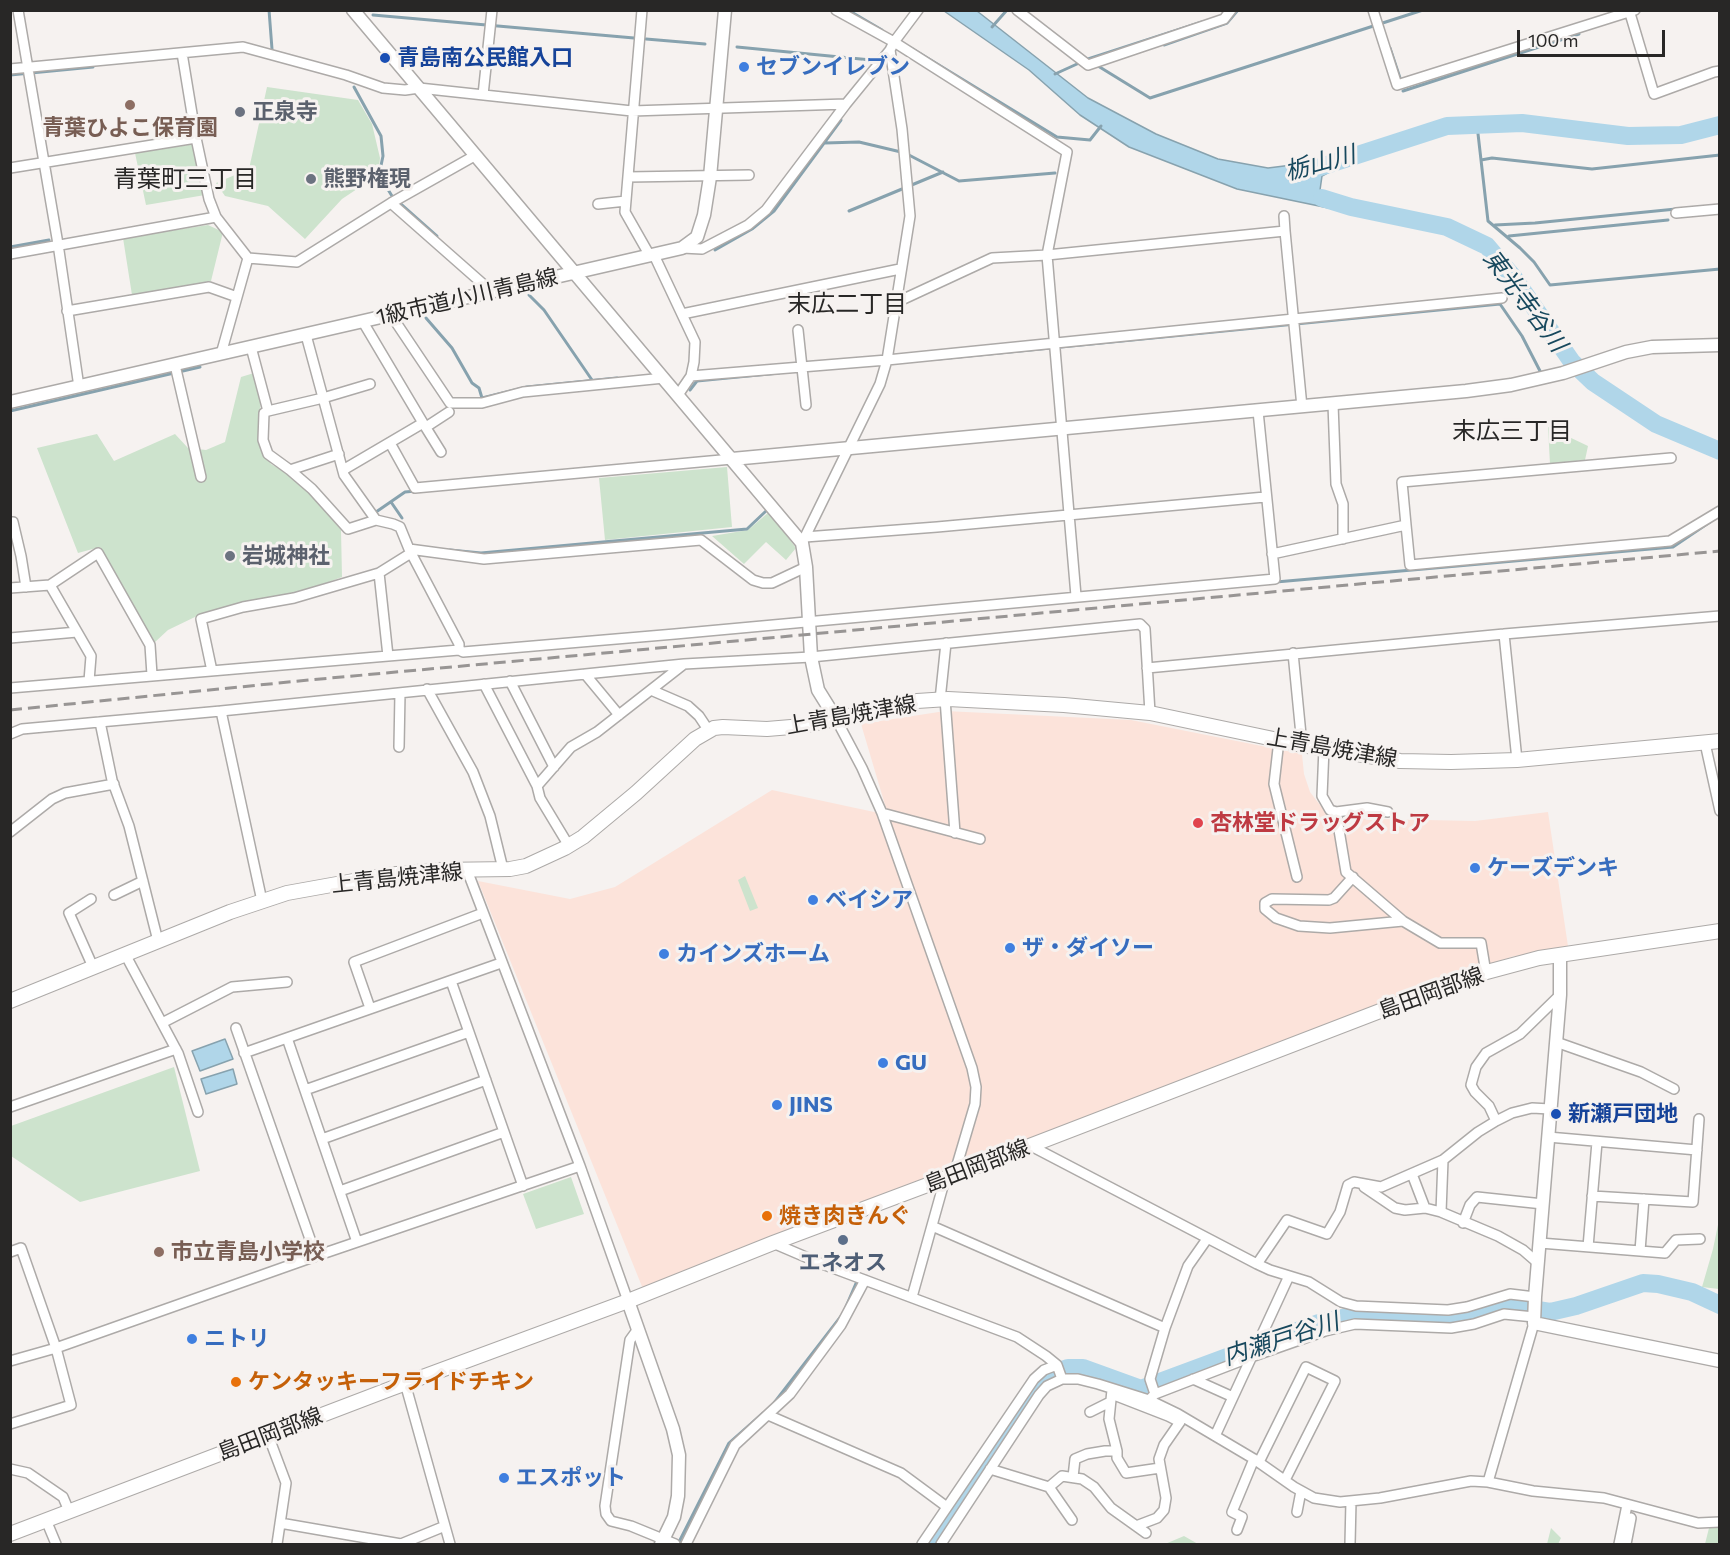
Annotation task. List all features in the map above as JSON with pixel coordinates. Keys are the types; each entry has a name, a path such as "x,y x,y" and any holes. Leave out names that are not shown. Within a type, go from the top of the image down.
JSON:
{"main road":[{"name":"上青島焼津線","path":"10,1001 158,941 287,893 387,875 526,866 569,846 601,824 695,739 709,731 723,727 803,726 917,701 943,699 1064,705 1150,713 1302,745 1400,761 1517,760 1712,742"},
{"name":"島田岡部線","path":"10,1534 405,1383 628,1301 773,1243 1372,1014 1486,973 1560,955 1719,931"}],"street":[{"path":"18,10 58,244 79,387"},
{"path":"353,10 732,459 804,540"},
{"path":"483,95 492,10"},
{"path":"642,10 625,212 652,255 695,342 691,376 678,394"},
{"path":"682,248 697,237 704,215 710,177 725,10"},
{"path":"836,10 1067,152 1047,255 1076,596"},
{"path":"1017,10 1089,65 1224,19 1231,10"},
{"path":"1372,10 1397,85 1631,11 1654,94 1719,71"},
{"path":"682,248 702,249 748,225 766,210 916,13"},
{"path":"892,46 910,216 886,365 880,384 804,540 811,657 818,690 862,768 882,813 972,1068 976,1087 975,1104 932,1226 912,1297"},
{"path":"10,69 243,47 346,75 383,88 405,90 419,88 632,111 846,104"},
{"path":"182,53 209,199 216,216 248,258 297,262 392,203 476,155"},
{"path":"10,168 196,138"},
{"path":"628,177 749,175"},
{"path":"598,204 626,201"},
{"path":"392,203 492,292"},
{"path":"1676,213 1719,209"},
{"path":"10,254 216,216"},
{"path":"1284,216 1302,407"},
{"path":"895,303 986,260 1285,231"},
{"name":"1級市道小川青島線","path":"10,402 682,248"},
{"path":"221,354 248,258"},
{"path":"682,314 900,269"},
{"path":"67,311 209,287 237,297"},
{"path":"691,376 886,365 1055,344 1502,298"},
{"path":"391,315 450,403 482,404 523,392 664,378"},
{"path":"363,322 441,452"},
{"path":"798,330 806,405"},
{"path":"306,335 343,470 376,520"},
{"path":"390,443 416,488 1466,391 1511,385 1563,373 1599,360 1652,347 1719,345"},
{"path":"251,347 268,411"},
{"path":"175,364 201,477"},
{"path":"370,384 264,413 264,443 268,454 312,489 348,529 376,520 400,527 410,551 459,644 459,650"},
{"path":"1333,404 1336,484 1343,504 1343,538"},
{"path":"10,688 459,650 463,652 1275,579 1258,411"},
{"path":"343,470 449,412"},
{"path":"290,470 339,454"},
{"path":"1671,458 1402,482 1410,565 1670,541 1719,511"},
{"path":"804,540 1265,497"},
{"path":"11,520 26,587"},
{"path":"1272,554 1406,525"},
{"path":"212,671 201,619 243,607 294,598 379,573 410,551 484,559 700,540 753,580 763,583 771,583 806,567"},
{"path":"10,588 50,585 98,553 150,645 152,675"},
{"path":"379,573 388,656"},
{"path":"50,585 91,656 89,681"},
{"path":"1147,668 1719,616"},
{"path":"10,734 22,729 684,664 811,657 1140,624 1145,629 1150,713"},
{"path":"10,638 77,632"},
{"path":"1504,634 1517,760"},
{"path":"946,643 943,699 955,833"},
{"path":"1293,654 1302,745"},
{"path":"537,786 570,747 597,732 684,664"},
{"path":"585,674 619,715"},
{"path":"510,681 554,767"},
{"path":"484,684 537,786 540,798 569,846"},
{"path":"427,690 473,772 490,816 503,869"},
{"path":"651,690 688,706 699,716 709,731"},
{"path":"399,747 400,693"},
{"path":"221,711 262,901"},
{"path":"100,722 114,784 129,826 158,941"},
{"path":"1279,740 1274,784 1297,877"},
{"path":"1712,742 1719,811"},
{"path":"1324,748 1322,796 1330,810 1336,812 1367,808 1388,812"},
{"path":"10,832 52,799 65,794 114,784"},
{"path":"1336,812 1346,872 1402,921 1440,943 1480,943 1486,973"},
{"path":"882,813 980,839"},
{"path":"467,870 580,1166 638,1329 673,1429 679,1455 678,1496 666,1543 611,1521 606,1514 605,1506 630,1340 638,1329"},
{"path":"1353,877 1334,898 1329,900 1272,900 1265,903 1265,909 1276,918 1299,926 1330,928 1402,921"},
{"path":"114,895 143,881"},
{"path":"91,899 69,913 93,967"},
{"path":"370,1008 354,962 483,913"},
{"path":"125,954 176,1049 198,1112"},
{"path":"1488,1482 1534,1320 1560,995 1560,955"},
{"path":"244,1053 501,963"},
{"path":"451,981 523,1186"},
{"path":"162,1023 232,987 287,982"},
{"path":"1496,1121 1489,1106 1475,1092 1472,1085 1476,1067 1486,1053 1520,1034 1560,995"},
{"path":"236,1028 316,1256"},
{"path":"305,1090 469,1032"},
{"path":"287,1038 357,1242"},
{"path":"1556,1042 1641,1072 1674,1089"},
{"path":"10,1107 176,1049"},
{"path":"321,1139 486,1080"},
{"path":"1257,1264 1287,1220 1327,1234 1340,1212 1348,1185 1354,1182 1381,1187 1443,1160 1478,1132 1512,1113 1532,1108 1550,1109"},
{"path":"1592,1196 1693,1202 1699,1119"},
{"path":"339,1191 504,1132"},
{"path":"1548,1137 1696,1150"},
{"path":"1588,1247 1597,1142"},
{"path":"1031,1146 1207,1239 1257,1264 1309,1282 1341,1302 1356,1306 1448,1310 1467,1307 1510,1294 1535,1300"},
{"path":"1441,1212 1443,1160"},
{"path":"10,1361 56,1348 580,1166"},
{"path":"1412,1174 1425,1208"},
{"path":"1360,1184 1395,1208 1405,1210 1425,1208 1441,1212 1507,1241 1523,1250 1538,1263"},
{"path":"1463,1223 1470,1205 1477,1197 1543,1204"},
{"path":"1640,1251 1644,1199"},
{"path":"932,1226 1165,1328"},
{"path":"1207,1239 1188,1266 1165,1328 1149,1379 1152,1397 1257,1460 1301,1491 1314,1498 1340,1502 1380,1498 1471,1481 1488,1482 1533,1491 1604,1498 1698,1523 1719,1522"},
{"path":"1540,1243 1665,1253 1677,1240 1700,1239"},
{"path":"773,1243 1017,1337 1057,1365 1062,1379"},
{"path":"10,1252 21,1248 56,1348 71,1405 10,1424"},
{"path":"1210,1433 1233,1397 1289,1276"},
{"path":"686,1545 735,1445 790,1394 841,1325 865,1280"},
{"path":"1090,1412 1111,1395 1152,1397 1251,1357 1325,1331 1355,1324 1451,1328 1474,1324 1504,1314 1719,1361"},
{"path":"922,1545 1034,1379 1044,1370 1057,1365"},
{"path":"1237,1530 1242,1517 1232,1512 1306,1367 1335,1381 1285,1480"},
{"path":"941,1545 1039,1395 1047,1386 1062,1379 1078,1379 1111,1395 1168,1416 1190,1429 1210,1433"},
{"path":"1193,1379 1233,1397"},
{"path":"405,1383 450,1545"},
{"path":"1111,1395 1109,1419 1118,1458 1126,1473 1160,1468"},
{"path":"768,1415 901,1473 947,1507"},
{"path":"1136,1526 1157,1518 1164,1510 1166,1498 1159,1459 1164,1445 1180,1422"},
{"path":"268,1435 286,1483 277,1545"},
{"path":"1074,1477 1075,1459 1105,1451 1117,1452"},
{"path":"10,1469 28,1473 63,1497 69,1511"},
{"path":"990,1469 1049,1487 1072,1520"},
{"path":"1049,1487 1062,1476 1082,1479 1094,1487 1111,1508 1146,1533"},
{"path":"962,1484 975,1493"},
{"path":"1297,1512 1301,1491"},
{"path":"1350,1545 1351,1501"},
{"path":"1619,1545 1630,1506"},
{"path":"1626,1545 1630,1506"},
{"path":"46,1520 56,1545"},
{"path":"280,1523 401,1545 445,1526"}],"shaded area":[{"path":"945,711 1131,720 1302,754 1304,774 1310,792 1330,818 1475,821 1548,812 1569,953 1514,956 1454,976 643,1289 478,881 570,899 615,887 772,790 888,815 861,724"}],"green space":[{"path":"267,87 358,100 372,124 380,158 378,175 342,199 305,239 268,206 225,196 216,183 249,169"},
{"path":"195,144 205,195 146,205 135,153"},
{"path":"208,225 223,232 211,281 132,295 123,238"},
{"path":"254,373 261,394 259,437 261,448 271,464 301,482 341,530 342,577 294,595 240,604 197,616 168,630 154,643 100,547 78,553 37,448 97,434 114,461 175,434 188,448 206,450 225,442 241,377"},
{"path":"1548,427 1588,446 1585,460 1550,464"},
{"path":"727,467 732,527 605,540 599,478"},
{"path":"769,512 796,548 786,560 766,542 744,564 712,536 748,530"},
{"path":"745,876 758,908 750,911 738,880"},
{"path":"174,1067 200,1171 80,1202 11,1156 11,1126"},
{"path":"571,1177 584,1214 536,1229 523,1194"},
{"path":"1719,1220 1719,1289 1702,1287 1713,1249"},
{"path":"1551,1528 1561,1538 1558,1544 1547,1544"},
{"path":"1709,1528 1719,1528 1719,1544 1705,1544"},
{"path":"1184,1536 1198,1544 1165,1544"}],"water":[{"path":"944,11 977,11 1088,98 1156,134 1218,159 1268,168 1332,160 1333,170 1322,176 1320,190 1343,199 1343,211 1237,189 1129,147 1080,115 1029,70"},
{"path":"225,1039 233,1059 200,1071 192,1051"},
{"path":"233,1069 237,1084 206,1094 201,1079"}],"waterway":[{"path":"269,10 272,49"},
{"path":"848,10 882,30"},
{"path":"992,27 1007,10"},
{"path":"1163,41 1164,45 1227,23 1238,10"},
{"path":"1098,66 1150,98 1423,10"},
{"path":"373,15 634,38"},
{"path":"1055,74 1088,59 1202,22"},
{"path":"1403,91 1579,34"},
{"path":"646,39 705,44"},
{"path":"737,47 871,60"},
{"path":"911,48 1057,137 1090,140 1101,126"},
{"path":"1390,48 1401,81"},
{"path":"10,75 93,67"},
{"path":"354,87 381,136 383,156 379,175 392,196 437,236"},
{"path":"715,250 752,229 774,211 841,120"},
{"name":"栃山川","path":"1311,170 1447,126 1522,123 1628,136 1681,135 1720,125"},
{"path":"1477,125 1488,221 1534,262 1550,285 1720,269"},
{"path":"825,143 859,142 901,152"},
{"path":"907,154 959,181 1055,173"},
{"path":"1481,160 1492,158 1592,169 1720,155"},
{"path":"849,211 943,172"},
{"name":"東光寺谷川","path":"1322,198 1351,207 1447,227 1487,246 1514,278 1572,362 1593,382 1656,424 1720,451"},
{"path":"1495,225 1676,209"},
{"path":"1509,236 1668,220"},
{"path":"10,247 49,240"},
{"path":"529,295 544,310 592,380"},
{"path":"938,359 1500,304 1522,336 1540,371"},
{"path":"426,318 452,348 472,383 479,388 482,398 527,387 617,378"},
{"path":"10,411 200,367"},
{"path":"690,390 697,381 779,373"},
{"path":"376,512 405,492 416,491"},
{"path":"391,502 402,518"},
{"path":"450,550 481,553 747,529 766,511"},
{"path":"1276,582 1673,547 1710,522"},
{"path":"845,1309 857,1281"},
{"name":"内瀬戸谷川","path":"932,1544 1035,1387 1049,1375 1068,1368 1083,1368 1141,1389 1319,1323 1351,1316 1429,1320 1461,1318 1494,1307 1513,1306 1550,1312 1576,1306 1643,1283 1692,1292 1720,1305"},
{"path":"774,1403 842,1315"},
{"path":"678,1544 729,1443 763,1413"}],"railway":[{"path":"10,710 309,680 1720,551"}],"place":[{"name":"青島南公民館入口","path":"385,58"},
{"name":"セブンイレブン","path":"744,67"},
{"name":"青葉ひよこ保育園","path":"130,105"},
{"name":"正泉寺","path":"240,112"},
{"name":"熊野権現","path":"311,179"},
{"name":"岩城神社","path":"230,556"},
{"name":"杏林堂ドラッグストア","path":"1198,823"},
{"name":"ケーズデンキ","path":"1475,868"},
{"name":"ベイシア","path":"813,900"},
{"name":"ザ・ダイソー","path":"1010,948"},
{"name":"カインズホーム","path":"664,954"},
{"name":"GU","path":"883,1063"},
{"name":"JINS","path":"777,1105"},
{"name":"新瀬戸団地","path":"1556,1114"},
{"name":"焼き肉きんぐ","path":"767,1216"},
{"name":"エネオス","path":"843,1240"},
{"name":"市立青島小学校","path":"159,1252"},
{"name":"ニトリ","path":"192,1339"},
{"name":"ケンタッキーフライドチキン","path":"236,1382"},
{"name":"エスポット","path":"504,1478"}],"district":[{"name":"青葉町三丁目","path":"185,179"},
{"name":"末広二丁目","path":"847,304"},
{"name":"末広三丁目","path":"1512,431"}]}
